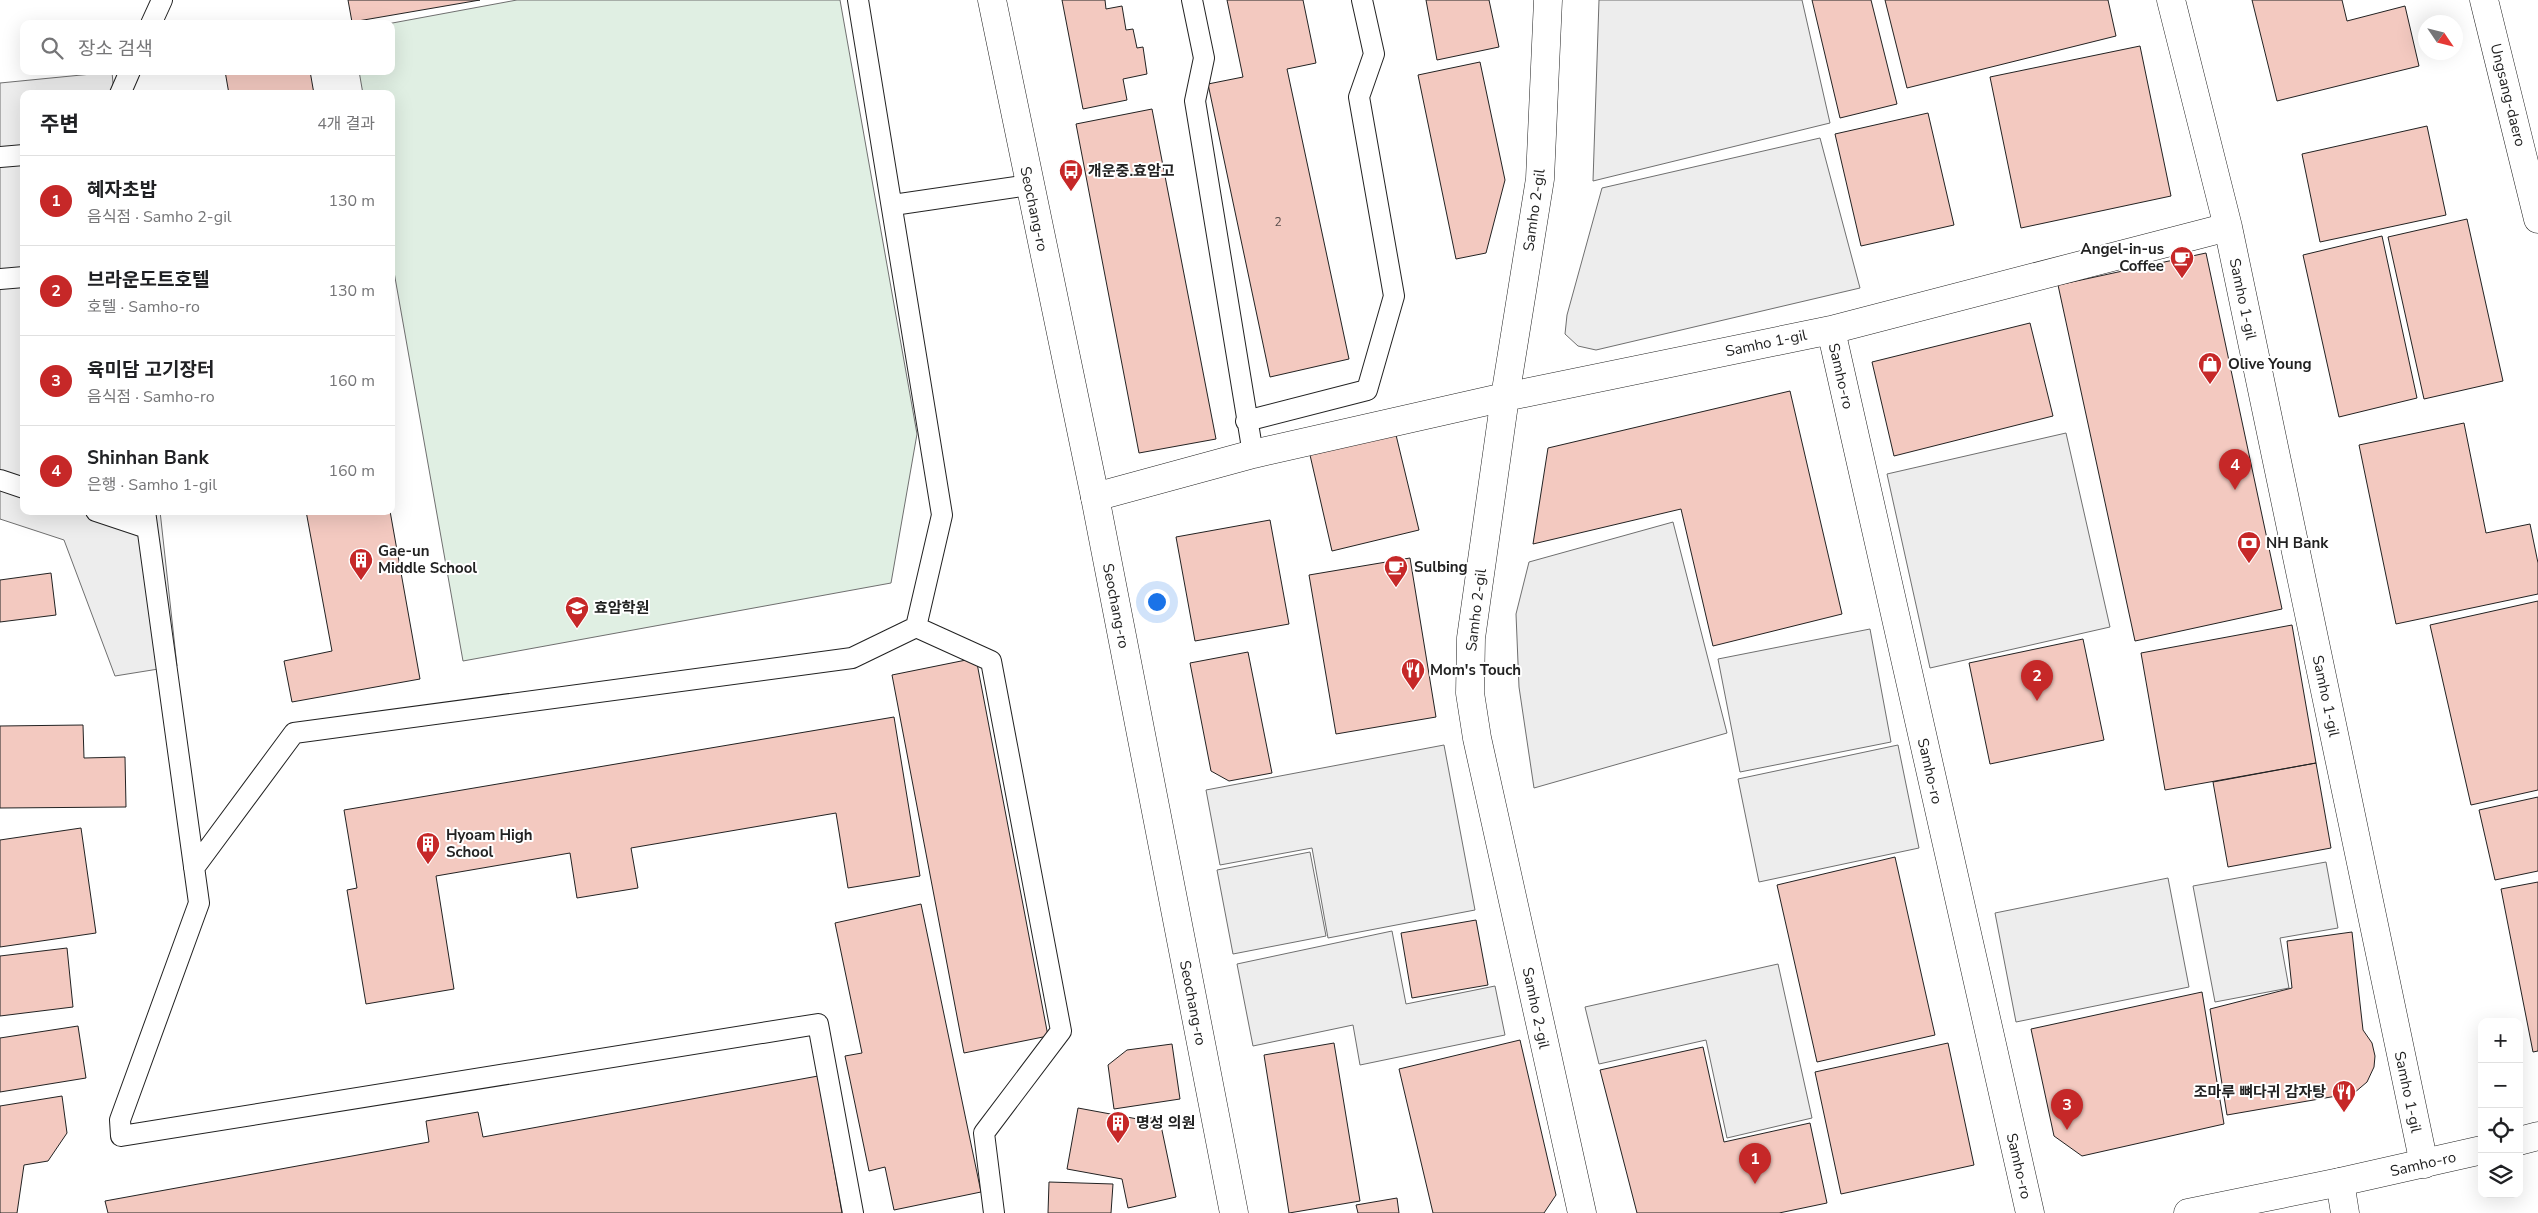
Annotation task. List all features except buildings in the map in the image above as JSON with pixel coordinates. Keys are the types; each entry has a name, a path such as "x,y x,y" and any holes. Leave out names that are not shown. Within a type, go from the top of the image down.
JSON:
{"street":[{"name":"Seochang-ro","path":"992,0 1028,185 1095,497 1234,1213"},
{"name":"Samho 2-gil","path":"1548,0 1540,179 1505,397 1471,638 1470,693 1479,748 1582,1213"},
{"name":"Samho 1-gil","path":"2171,0 2228,227 2424,1164"},
{"name":"Ungsang-daero","path":"2484,0 2538,219"},
{"name":"Samho 1-gil","path":"1095,497 1253,454 1505,397 1831,330 2228,227"},
{"name":"Samho-ro","path":"1831,330 2030,1213"},
{"path":"2523,1140 2538,1136"},
{"name":"Samho-ro","path":"2188,1213 2478,1151"},
{"path":"2340,1182 2345,1213"}],"lane":[{"path":"153,20 162,0"},
{"path":"858,0 893,205 942,515 916,627"},
{"path":"1192,0 1204,58 1195,101 1246,421 1253,454"},
{"path":"1246,421 1367,390 1394,296 1359,97 1374,54 1362,0"},
{"path":"122,90 128,75"},
{"path":"0,158 20,156"},
{"path":"893,205 1028,185"},
{"path":"0,279 20,277"},
{"path":"0,480 20,487"},
{"path":"118,515 146,520 199,903 120,1120 121,1136 818,1024 853,1213"},
{"path":"194,868 294,733 852,658 916,627"},
{"path":"916,627 991,661 1061,1031 984,1134 994,1213"}],"green space":[{"path":"517,0 840,0 917,434 891,583 463,661 395,278 395,90 362,90 360,75 395,75 395,23"}],"shaded area":[{"path":"1599,0 1802,0 1830,123 1593,181"},
{"path":"81,75 112,75 114,90 20,90 20,515 160,515 177,666 115,676 64,540 0,519 0,83"},
{"path":"1820,138 1860,288 1596,350 1578,346 1565,334 1567,315 1602,188"},
{"path":"2066,433 2110,627 1930,668 1887,474"},
{"path":"1673,522 1727,733 1534,788 1519,687 1516,614 1529,562"},
{"path":"1870,629 1891,742 1740,772 1718,659"},
{"path":"1444,745 1475,910 1328,938 1312,848 1220,865 1206,790"},
{"path":"1898,745 1919,848 1759,882 1738,779"},
{"path":"1310,852 1326,936 1233,954 1217,870"},
{"path":"2326,862 2338,928 2280,938 2289,988 2215,1002 2193,886"},
{"path":"2168,878 2189,987 2016,1022 1995,913"},
{"path":"1392,931 1406,1004 1495,986 1505,1035 1360,1065 1353,1025 1253,1046 1237,964"},
{"path":"1778,964 1812,1118 1727,1138 1706,1040 1599,1064 1585,1007"}],"place":[{"name":"개운중.효암고","path":"1071,192"},
{"name":"Angel-in-us Coffee","path":"2182,279"},
{"name":"Olive Young","path":"2210,385"},
{"name":"Shinhan Bank","path":"2235,490"},
{"name":"NH Bank","path":"2249,564"},
{"name":"Gae-un Middle School","path":"361,581"},
{"name":"Sulbing","path":"1396,588"},
{"name":"효암학원","path":"577,629"},
{"name":"Mom's Touch","path":"1413,691"},
{"name":"브라운도트호텔","path":"2037,701"},
{"name":"Hyoam High School","path":"428,865"},
{"name":"조마루 뼈다귀 감자탕","path":"2344,1113"},
{"name":"육미담 고기장터","path":"2067,1130"},
{"name":"명성 의원","path":"1118,1144"},
{"name":"혜자초밥","path":"1755,1184"}]}
